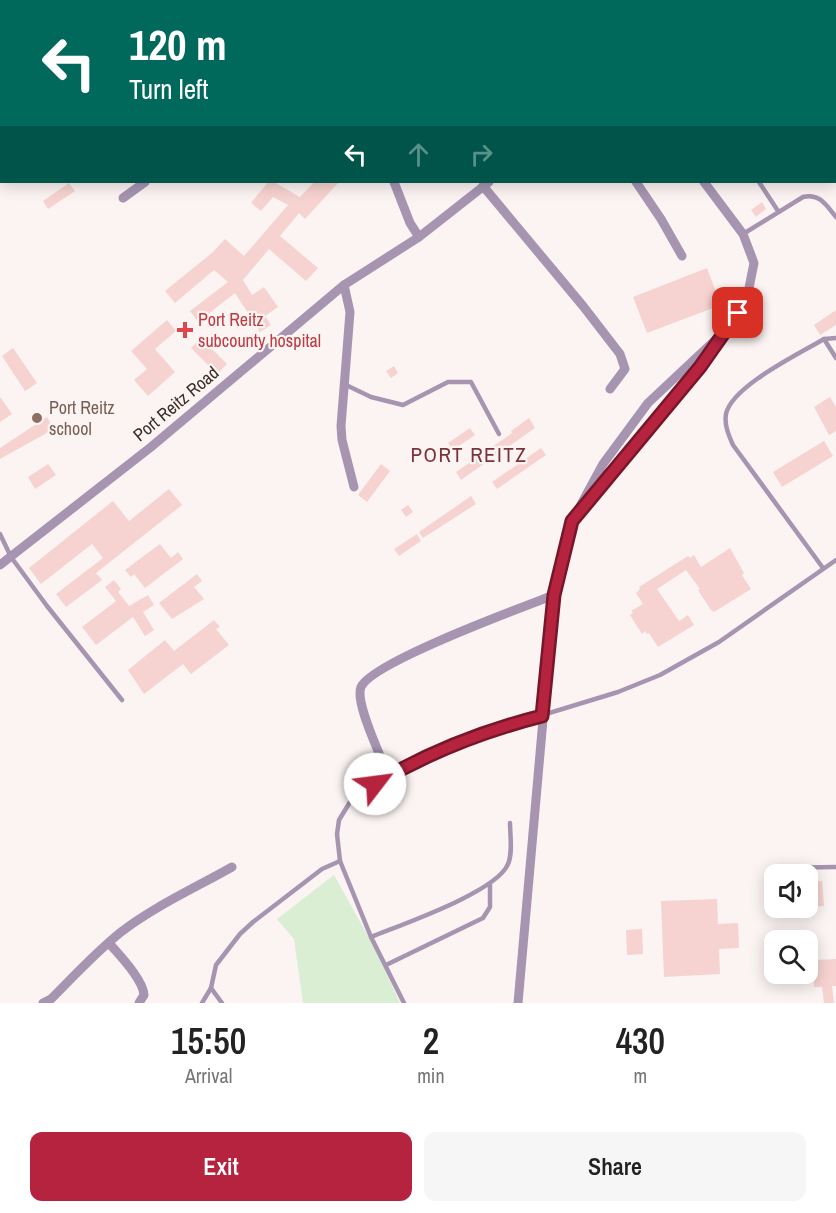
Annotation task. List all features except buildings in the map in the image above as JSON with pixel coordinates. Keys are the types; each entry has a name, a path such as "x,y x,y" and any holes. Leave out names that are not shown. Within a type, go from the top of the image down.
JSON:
{"street":[{"path":"123,198 144,183"},
{"path":"393,183 410,223 419,237"},
{"path":"637,183 682,256"},
{"path":"572,521 664,412 728,328 747,298 754,263 743,234 705,183"},
{"path":"486,184 620,354 625,369 610,389"},
{"name":"Port Reitz Road","path":"0,565 151,447 344,285 419,237 486,184"},
{"path":"344,285 350,312 341,417 342,440 354,487"},
{"path":"518,1003 554,595 572,521 603,464 648,403 728,328"},
{"path":"382,760 358,696 361,685 371,676 462,630 554,595"},
{"path":"43,1003 51,999 108,943 138,920 232,867"},
{"path":"108,943 144,989 144,995 139,1003"}],"lane":[{"path":"760,183 778,211"},
{"path":"743,234 802,196 810,195 820,198 836,217"},
{"path":"823,568 733,446 726,427 726,414 732,400 746,386 824,339 836,338"},
{"path":"824,339 836,358"},
{"path":"344,384 371,398 403,405 448,382 471,382 499,434"},
{"path":"0,534 11,556 47,606 122,700"},
{"path":"404,1003 371,937 340,861 337,834 339,820 350,802 424,757 474,736 618,692 660,675 719,642 836,560"},
{"path":"371,937 459,900 490,884 504,872 509,864 510,823"},
{"path":"202,1003 211,988 216,965 240,934 322,869 340,861"},
{"path":"818,867 836,867"},
{"path":"386,965 483,918 490,907 490,884"},
{"path":"211,988 222,1003"}],"green space":[{"path":"334,875 373,945 400,1003 303,1003 294,939 277,919"}],"place":[{"name":"Port Reitz subcounty hospital","path":"185,330"},
{"name":"Port Reitz school","path":"37,418"}],"district":[{"name":"PORT REITZ","path":"469,455"}],"route":[{"path":"375,784 424,757 474,736 542,716 554,595 572,521 700,367 738,313"}]}
